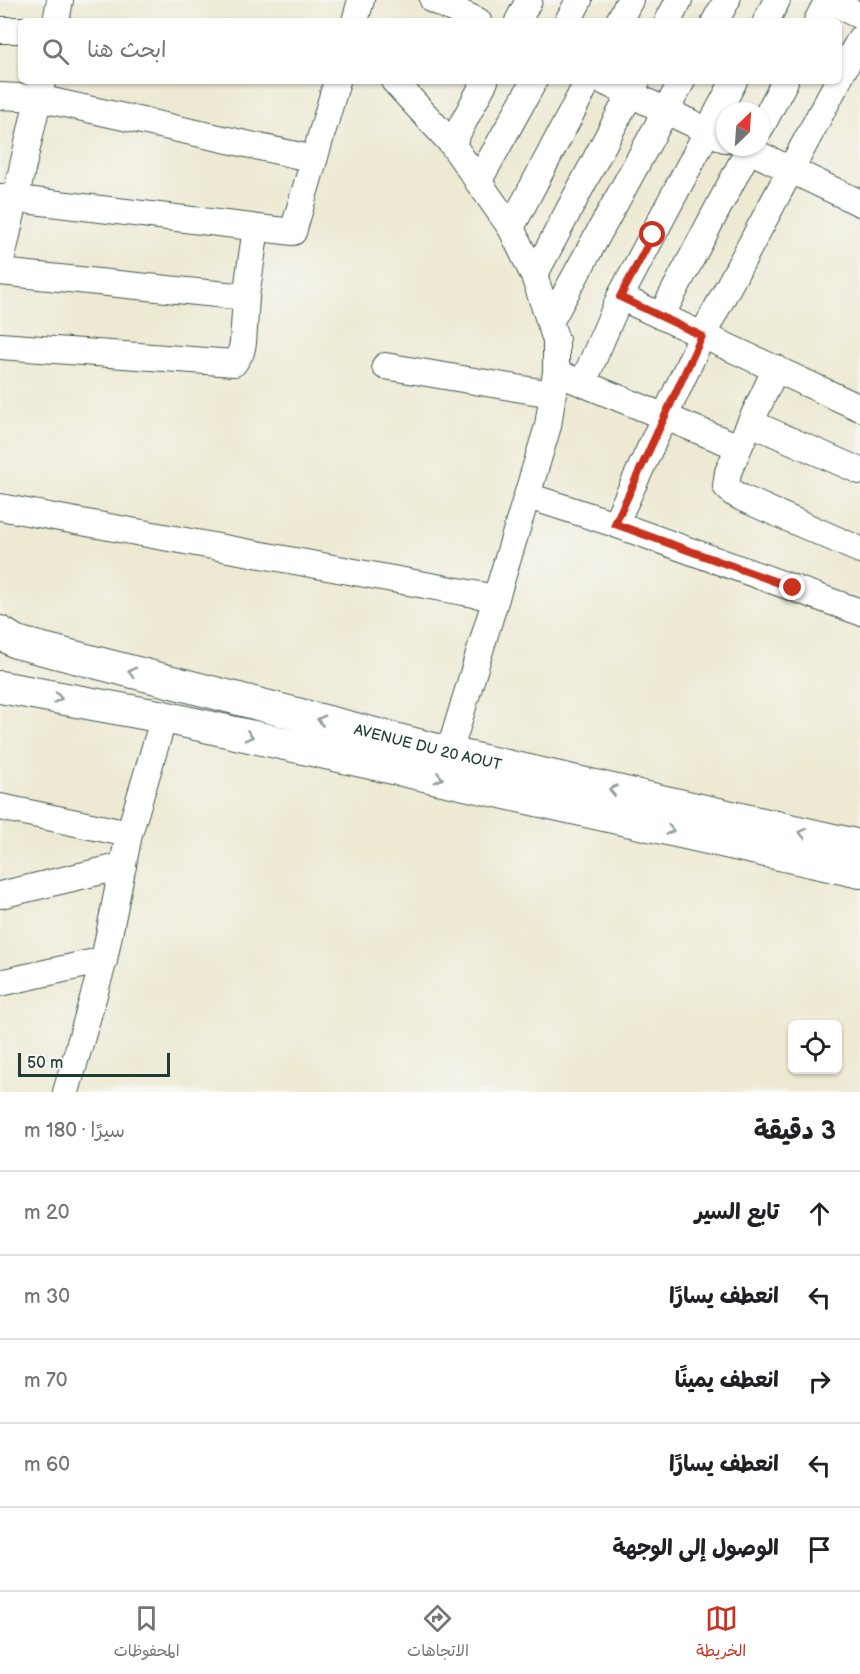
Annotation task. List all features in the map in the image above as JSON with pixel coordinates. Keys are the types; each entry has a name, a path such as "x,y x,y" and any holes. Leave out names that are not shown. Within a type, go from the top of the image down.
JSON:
{"main road":[{"name":"AVENUE DU 20 AOUT","path":"0,632 16,642 449,753 860,846"},
{"name":"AVENUE DU 20 AOUT","path":"0,687 164,717 860,872"}],"street":[{"path":"57,18 60,0"},
{"path":"356,18 361,0"},
{"path":"433,0 476,13"},
{"path":"520,18 529,0"},
{"path":"569,18 579,0"},
{"path":"621,18 630,0"},
{"path":"670,18 679,0"},
{"path":"717,18 727,0"},
{"path":"768,18 777,0"},
{"path":"819,18 828,0 860,16"},
{"path":"0,30 18,30"},
{"path":"842,73 860,39"},
{"path":"7,197 293,232 336,84"},
{"path":"396,84 452,144 511,228 534,276 556,340 554,383 548,426 449,753"},
{"path":"452,144 483,84"},
{"path":"478,182 532,84"},
{"path":"511,228 586,84"},
{"path":"618,84 633,87 666,111 716,135"},
{"path":"550,322 680,84"},
{"path":"727,102 733,84"},
{"path":"770,110 783,84"},
{"path":"615,524 702,336 836,84"},
{"path":"534,276 633,87"},
{"path":"0,96 40,90 314,159"},
{"path":"0,266 7,197 40,90"},
{"path":"583,383 620,297 716,137"},
{"path":"661,316 743,156"},
{"path":"763,156 860,203"},
{"path":"0,346 234,363 241,352 256,228"},
{"path":"0,272 246,297"},
{"path":"620,297 860,408"},
{"path":"385,366 554,383 583,383 739,447"},
{"path":"776,368 728,472 726,486 733,493 860,550"},
{"path":"751,423 860,471"},
{"path":"528,496 615,524 860,612"},
{"path":"0,507 496,598"},
{"path":"66,1092 105,960 129,834 164,717"},
{"path":"0,807 129,834"},
{"path":"0,895 123,866"},
{"path":"0,983 105,960"}],"route":[{"path":"653,235 620,297 702,336 615,524 793,588"}]}
